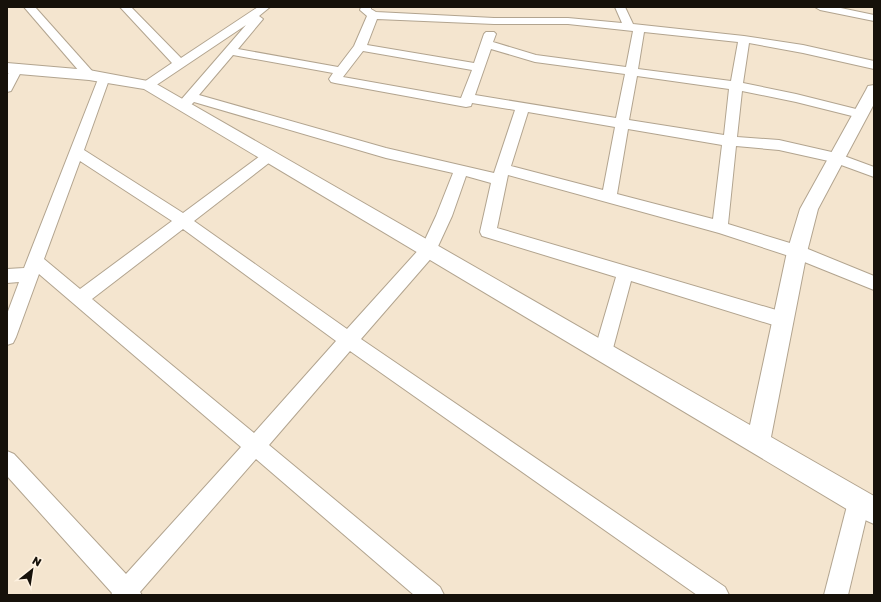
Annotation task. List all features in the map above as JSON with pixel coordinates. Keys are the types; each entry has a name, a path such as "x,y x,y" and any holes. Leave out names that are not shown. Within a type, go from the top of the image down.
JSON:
{"street":[{"path":"29,7 97,76"},
{"path":"125,7 180,64"},
{"path":"148,85 266,7"},
{"path":"187,101 266,7"},
{"path":"477,20 480,7"},
{"path":"609,197 631,71 634,27 620,7"},
{"path":"820,7 874,18"},
{"path":"494,21 466,103 335,79 360,47 369,11 494,21 568,20 634,27 744,39 803,49 874,65"},
{"path":"720,227 736,86 744,39"},
{"path":"487,44 535,58 736,86 796,98 860,114"},
{"path":"360,47 478,67"},
{"path":"230,51 341,71"},
{"path":"7,88 12,68 97,76 148,85 187,101 386,154 461,170 501,174 609,197 720,227 797,252 874,283"},
{"path":"7,337 76,152 97,76"},
{"path":"758,443 797,252 809,209 874,90"},
{"path":"468,98 730,141 779,145 836,158 874,172"},
{"path":"187,101 269,156 866,507 836,595"},
{"path":"523,107 501,174 488,232 783,320"},
{"path":"76,152 183,222 348,340 717,595"},
{"path":"80,299 269,156"},
{"path":"7,461 126,594 428,250 444,216 461,170"},
{"path":"7,276 32,268"},
{"path":"32,268 80,299 432,595"},
{"path":"603,352 625,273"}]}
